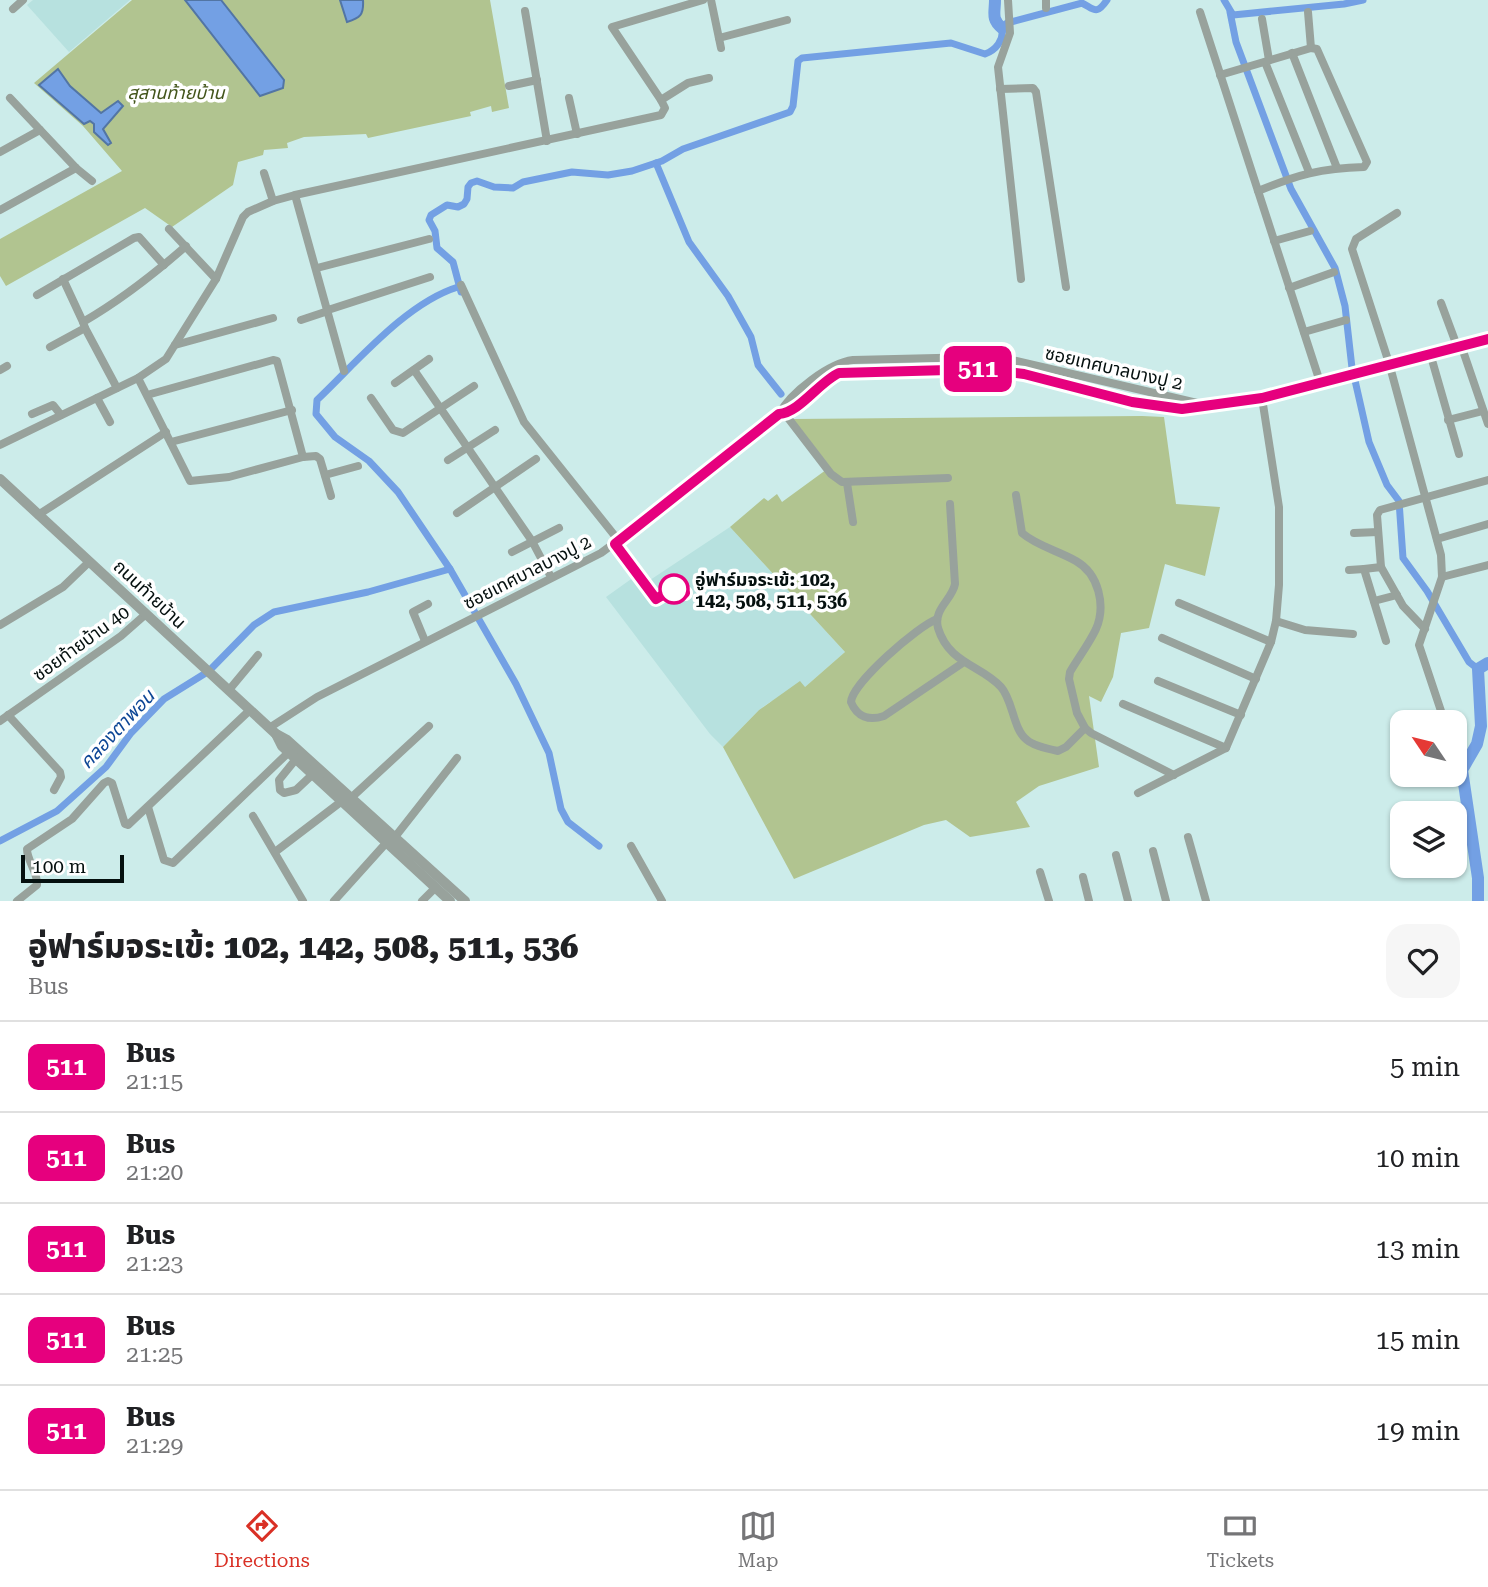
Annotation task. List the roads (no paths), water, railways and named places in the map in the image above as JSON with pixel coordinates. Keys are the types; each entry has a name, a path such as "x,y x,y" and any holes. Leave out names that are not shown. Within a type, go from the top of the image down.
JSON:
{"street":[{"path":"13,9 23,0"},
{"path":"0,445 138,378 166,359 216,279 243,217 273,201 658,117 665,108 661,100 612,27 703,0"},
{"path":"711,0 721,48"},
{"path":"1008,0 1010,33 998,63 1021,279"},
{"path":"525,11 547,141"},
{"path":"1200,12 1320,382"},
{"path":"1308,12 1311,48"},
{"path":"1262,19 1267,61 1309,172"},
{"path":"719,38 787,20"},
{"path":"1220,75 1315,48 1367,162 1364,167 1309,172 1258,191"},
{"path":"1292,53 1337,168"},
{"path":"661,100 688,83 709,78"},
{"path":"509,86 537,80"},
{"path":"1000,89 1032,88 1036,92 1066,287"},
{"path":"10,98 76,168 92,181"},
{"path":"569,98 577,134"},
{"path":"0,152 40,130"},
{"path":"0,210 76,168"},
{"path":"264,173 273,201"},
{"path":"295,195 344,371"},
{"path":"1397,213 1356,239 1352,249 1389,363 1437,539 1442,577 1419,645 1441,710"},
{"path":"169,229 216,279"},
{"path":"1274,241 1310,231"},
{"path":"37,295 139,237 164,265"},
{"path":"317,268 429,239"},
{"path":"50,347 113,304 186,246"},
{"path":"1289,288 1334,272"},
{"path":"301,320 430,277"},
{"path":"63,279 117,388"},
{"path":"461,285 524,422 619,541"},
{"path":"1441,303 1488,424"},
{"path":"176,345 273,318"},
{"path":"1304,332 1346,320"},
{"name":"ซอยเทศบาลบางปู 2","path":"272,731 301,705 601,553 833,376 858,371 985,369 1006,371 1147,405 1182,409 1262,398 1488,339"},
{"path":"1430,353 1459,454"},
{"path":"394,383 429,359"},
{"path":"147,395 273,360 279,363 303,457"},
{"path":"414,370 532,541 551,577"},
{"path":"138,378 190,481 229,477 303,457 319,457 331,496"},
{"path":"372,398 397,433 402,433 474,386"},
{"path":"97,398 110,422"},
{"path":"1138,793 1226,748 1271,642 1279,585 1279,507 1262,398"},
{"path":"32,414 53,405 61,415"},
{"path":"171,442 292,410"},
{"path":"1448,420 1483,411"},
{"path":"782,414 831,474 847,483 948,478"},
{"path":"448,460 495,430"},
{"path":"38,515 166,432"},
{"path":"457,513 536,459"},
{"path":"325,475 358,466"},
{"name":"ถนนท้ายบ้าน","path":"0,479 229,690 272,731 282,746 313,774 347,799"},
{"path":"1425,629 1403,606 1381,566 1377,515 1380,509 1488,480"},
{"path":"847,483 853,522"},
{"path":"1016,495 1022,533 1078,562 1087,569 1098,588 1100,614 1096,628 1070,672 1069,679 1077,713 1085,728 1174,775"},
{"path":"950,504 954,588 939,610 937,619 942,637 964,662 1000,687 1020,732 1028,741 1058,751 1066,747 1085,728"},
{"path":"1437,539 1488,524"},
{"path":"512,552 559,528"},
{"path":"1354,533 1378,532"},
{"path":"0,625 63,586 89,562"},
{"path":"1442,577 1488,565"},
{"path":"1349,570 1381,566"},
{"path":"1364,569 1386,641"},
{"path":"1374,601 1397,595"},
{"path":"1179,603 1271,642"},
{"path":"425,641 413,612 428,604"},
{"name":"ซอยท้ายบ้าน 40","path":"0,721 121,636 146,614"},
{"path":"937,619 911,635 855,689 851,702 855,711 869,719 884,716 964,662"},
{"path":"1276,621 1305,630 1353,634"},
{"path":"1162,638 1256,678"},
{"path":"229,690 258,655"},
{"path":"1158,681 1241,715"},
{"path":"1123,704 1226,748"},
{"path":"17,901 37,885 27,849 72,819 106,782 112,783 126,825 250,710"},
{"path":"9,715 60,772 61,777 54,790"},
{"path":"275,852 347,799 429,726"},
{"name":"ถนนท้ายบ้าน","path":"272,731 287,740 450,901"},
{"path":"148,807 164,860 173,863 293,756"},
{"path":"293,756 279,780 280,790 290,793 313,774"},
{"path":"334,901 391,840 457,758"},
{"path":"253,817 303,901"},
{"path":"1188,837 1206,901"},
{"name":"ถนนท้ายบ้าน","path":"391,840 466,901"},
{"path":"631,846 662,901"},
{"path":"1153,851 1166,901"},
{"path":"1116,855 1128,901"},
{"path":"1040,872 1049,901"},
{"path":"1083,877 1089,901"},
{"path":"422,901 436,887"}],"water":[{"path":"185,0 221,0 284,80 283,88 260,96"},
{"path":"340,0 363,0 360,15 347,22"},
{"path":"58,69 70,86 101,113 118,101 123,106 103,129 111,143 108,145 94,132 94,124 90,121 84,124 39,85"}],"waterway":[{"path":"995,0 995,19 1002,28"},
{"path":"461,292 453,262 437,248 435,231 429,220 431,215 447,205 458,207 464,204 471,183 477,181 494,187 513,188 523,182 572,172 608,175 632,171 662,161 683,149 790,112 798,61 802,58 951,43 985,54 998,44 1002,37 1002,28 1007,23 1082,3 1097,10 1107,0"},
{"path":"1224,0 1233,15 1363,0"},
{"path":"1230,12 1236,42 1291,189 1335,268 1345,306 1352,368"},
{"path":"656,163 689,242 728,296 751,337 758,365 781,394"},
{"path":"458,287 420,306 383,335 317,400 316,414 335,437 369,461 398,492 450,569 516,684 549,753 561,809 568,822 599,846"},
{"path":"1354,376 1369,442 1387,485 1399,501 1403,558 1427,591 1469,662 1478,669"},
{"name":"คลองตาพอน","path":"0,841 57,811 106,767 131,733 164,699 209,671 254,625 274,612 368,592 450,569"},
{"path":"1478,901 1478,878 1462,770 1477,744 1481,726 1478,669 1488,663"}],"place":[{"name":"อู่ฟาร์มจระเข้: 102, 142, 508, 511, 536","path":"674,589"}],"park label":[{"name":"สุสานท้ายบ้าน","path":"176,92"}]}
